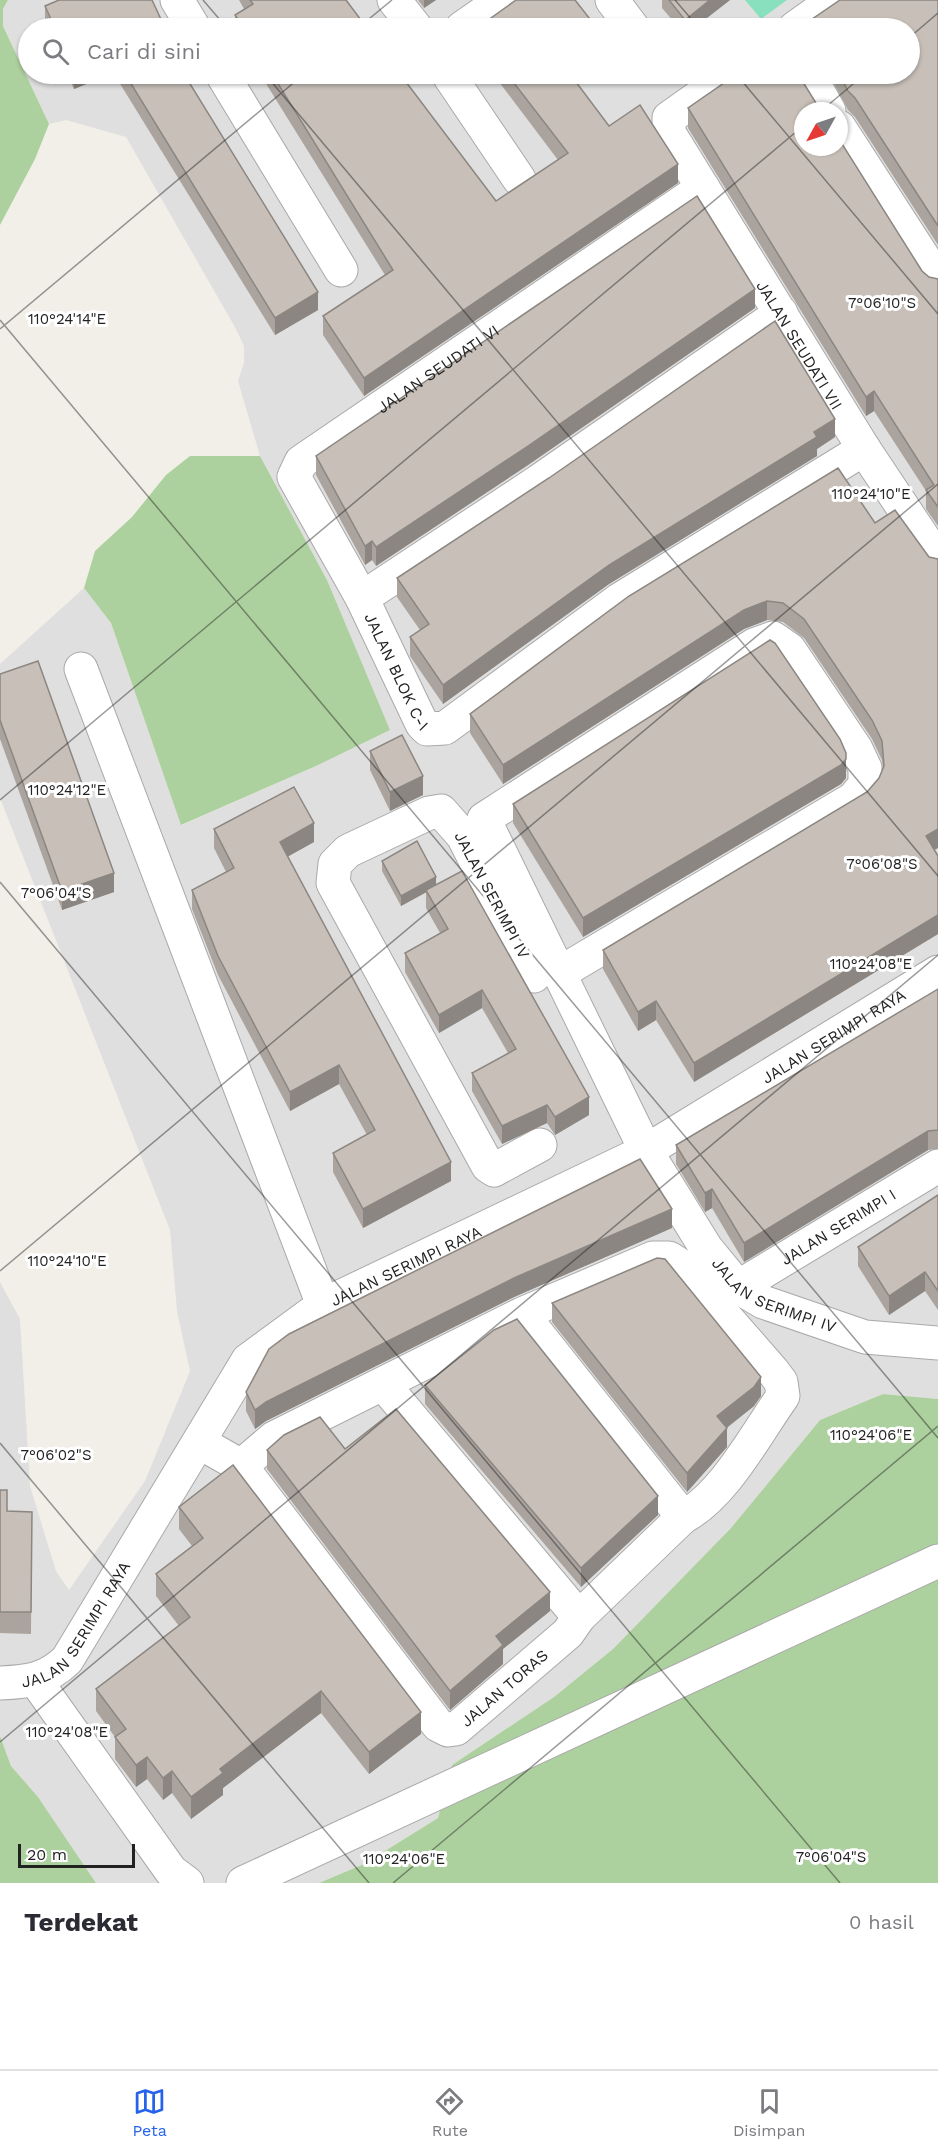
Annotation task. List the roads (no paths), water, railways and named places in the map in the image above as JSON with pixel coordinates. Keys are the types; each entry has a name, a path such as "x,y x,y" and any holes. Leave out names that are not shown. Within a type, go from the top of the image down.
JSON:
{"street":[{"path":"177,0 188,18"},
{"path":"394,0 408,18"},
{"path":"476,18 502,0"},
{"path":"612,0 626,18"},
{"path":"809,18 834,0"},
{"path":"228,84 342,270"},
{"path":"455,84 519,179"},
{"name":"JALAN SEUDATI VII","path":"717,84 669,118 669,133 864,449 938,560"},
{"path":"814,84 824,102"},
{"path":"848,141 938,280"},
{"name":"JALAN SEUDATI VI","path":"362,598 294,477 301,462 703,188"},
{"name":"JALAN BLOK C-I","path":"781,314 539,481 362,598 422,724 428,729 445,728 619,600 864,449"},
{"name":"JALAN SERIMPI IV","path":"558,974 853,799 865,785 865,768 789,649 773,638 754,645 484,819 558,974 637,1156"},
{"path":"81,669 323,1305"},
{"name":"JALAN SERIMPI IV","path":"540,1145 494,1170 488,1166 333,883 335,864 348,851 429,813 441,811 451,819 463,836 637,1156 738,1287 763,1302 865,1337 938,1343"},
{"name":"JALAN SERIMPI RAYA","path":"0,1683 36,1681 55,1672 67,1660 248,1360 323,1305 637,1156 938,972"},
{"name":"JALAN SERIMPI I","path":"738,1287 938,1166"},
{"path":"241,1466 274,1438 522,1314 653,1258 669,1258 680,1265 781,1382 783,1396 717,1492 701,1508 683,1517 579,1617 384,1385"},
{"path":"522,1314 683,1517"},
{"name":"JALAN TORAS","path":"199,1442 241,1466 438,1725 448,1730 456,1729 568,1633 579,1617"},
{"path":"243,1883 938,1561"},
{"path":"36,1681 171,1871 188,1883"}]}
